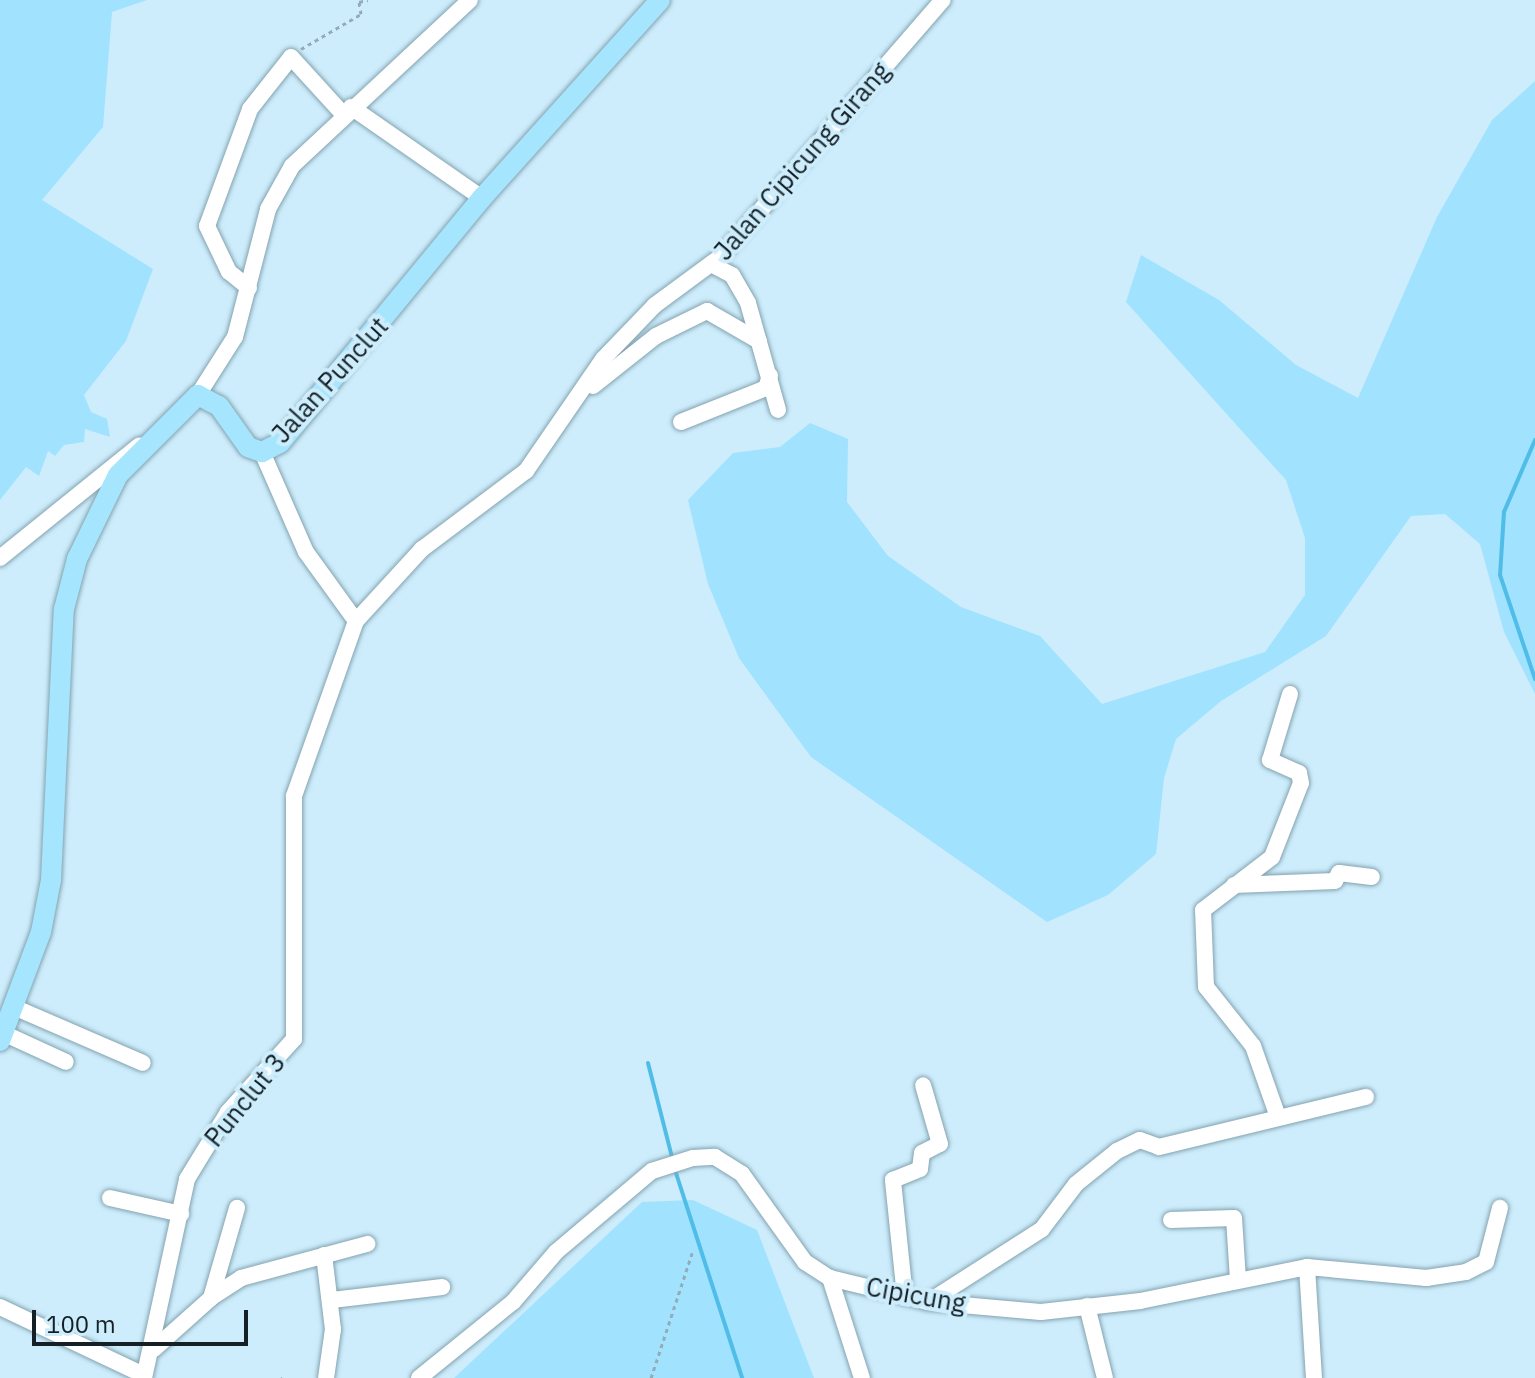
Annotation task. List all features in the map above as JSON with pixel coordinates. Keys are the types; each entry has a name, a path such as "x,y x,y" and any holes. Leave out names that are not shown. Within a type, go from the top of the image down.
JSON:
{"main road":[{"name":"Jalan Punclut","path":"198,395 219,406 248,447 262,452 280,443 340,376 482,198 660,0"},
{"path":"2,1037 16,1008 51,880 64,609 96,517 142,444 198,395"}],"street":[{"path":"198,395 235,337 268,209 292,166 346,110 470,0"},
{"name":"Jalan Cipicung Girang","path":"356,621 422,549 526,471 639,320 711,264 943,0"},
{"path":"249,288 229,272 207,226 250,109 291,57 346,110 482,198"},
{"path":"711,264 732,275 759,341 778,410"},
{"path":"580,398 656,336 707,311 759,341"},
{"path":"681,422 766,388 770,376"},
{"path":"0,558 97,473 142,444"},
{"path":"262,452 306,552 356,621"},
{"name":"Punclut 3","path":"144,1377 154,1349 187,1179 228,1112 294,1039 293,815 303,755 356,621"},
{"path":"1278,1117 1253,1046 1202,975 1203,910 1272,857 1301,783 1299,773 1270,760 1290,694"},
{"path":"1234,885 1335,881 1339,873 1372,877"},
{"path":"16,1008 143,1063"},
{"path":"2,1037 66,1062"},
{"path":"905,1297 893,1180 920,1169 923,1152 940,1143 923,1085"},
{"path":"928,1302 1042,1229 1076,1184 1117,1151 1140,1140 1159,1147 1366,1097"},
{"name":"Cipicung","path":"419,1378 513,1302 548,1260 652,1171 693,1158 715,1157 742,1174 805,1262 830,1278 928,1302 1041,1312 1307,1267 1426,1278 1466,1272 1486,1262 1500,1208"},
{"path":"110,1198 181,1214"},
{"path":"211,1298 237,1208"},
{"path":"1171,1220 1234,1218 1238,1280"},
{"path":"154,1349 230,1282 367,1244"},
{"path":"324,1255 332,1300 326,1378"},
{"path":"1307,1267 1314,1378"},
{"path":"830,1278 862,1378"},
{"path":"332,1300 442,1287"},
{"path":"1087,1306 1105,1378"},
{"path":"0,1307 144,1377"}],"path":[{"path":"291,57 361,14 359,2 368,0"},
{"path":"651,1378 692,1253"}],"shaded area":[{"path":"0,0 147,0 112,12 103,127 42,200 153,269 126,341 84,395 91,412 107,419 110,437 85,429 84,442 64,445 55,456 48,451 39,476 26,467 0,500"},
{"path":"1535,81 1535,694 1504,632 1480,544 1445,514 1411,516 1326,636 1221,701 1176,739 1164,778 1156,854 1108,895 1047,922 811,757 739,658 708,584 688,500 733,453 780,447 810,423 848,439 847,502 888,556 961,607 1040,636 1102,704 1265,652 1305,595 1305,538 1286,480 1126,302 1141,255 1219,300 1296,365 1358,398 1437,217 1492,120"},
{"path":"693,1200 757,1230 814,1378 454,1378 642,1202"}],"waterway":[{"path":"1535,440 1504,512 1500,575 1535,679"},
{"path":"648,1063 673,1161"},
{"path":"675,1170 742,1378"}]}
